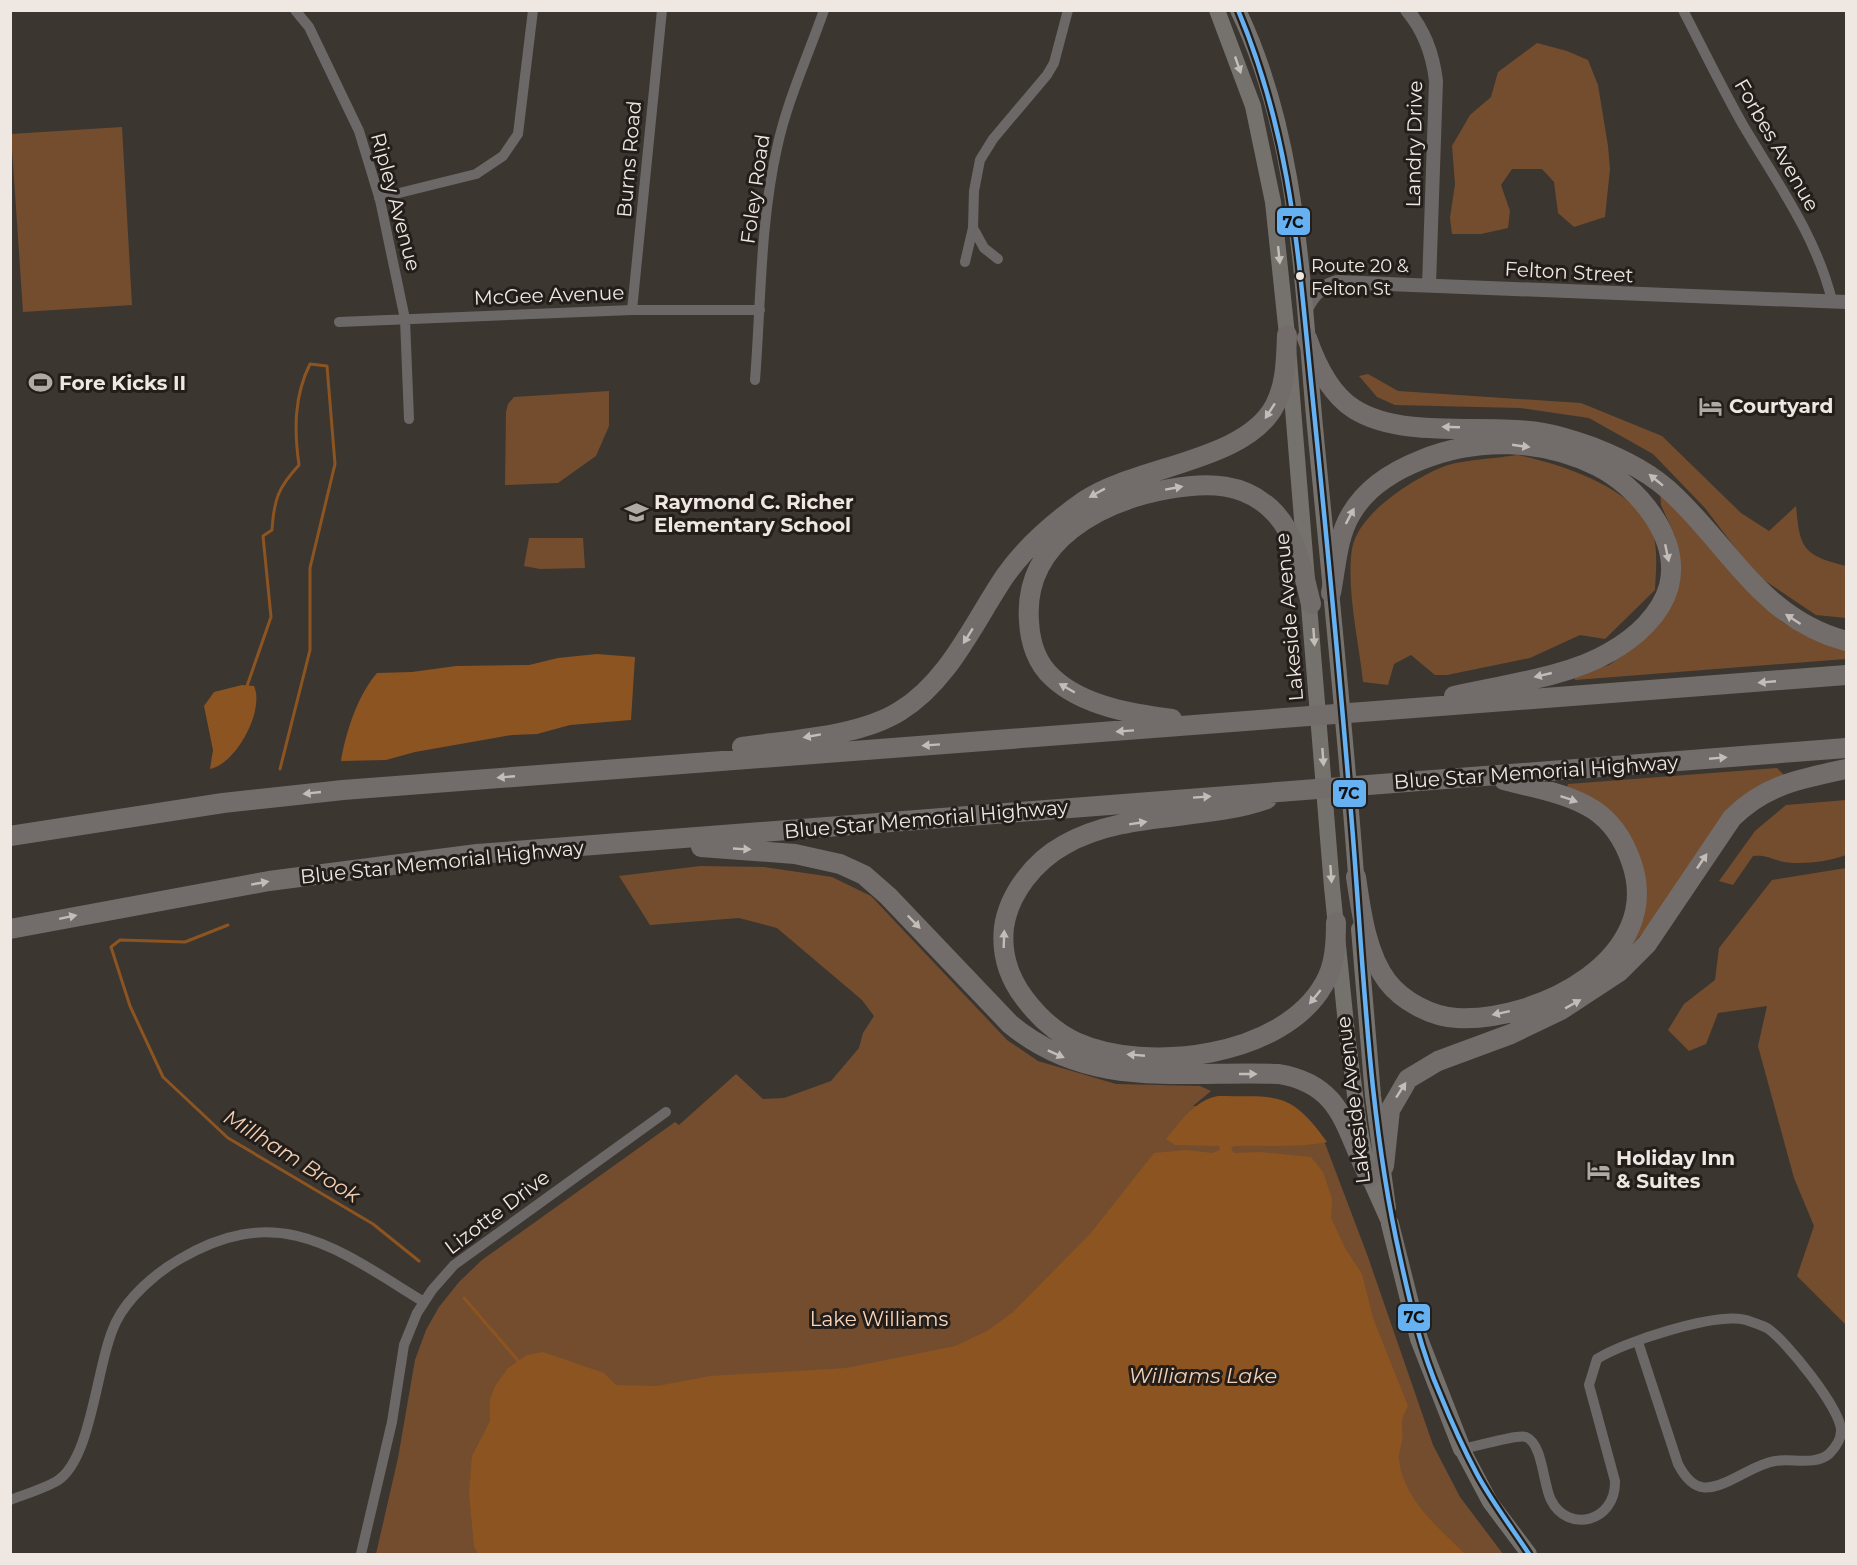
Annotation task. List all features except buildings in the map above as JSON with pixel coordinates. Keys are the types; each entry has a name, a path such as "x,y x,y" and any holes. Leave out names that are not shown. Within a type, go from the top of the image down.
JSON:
{"highway":[{"path":"544,774 816,735 868,725 901,711 943,670 959,650 1006,576 1027,549 1049,528 1106,488 1219,449 1257,428 1269,414 1281,390 1287,334"},
{"path":"1307,338 1317,364 1337,394 1365,415 1400,424 1545,433 1572,439 1632,464 1676,496 1749,581 1784,613 1811,628 1846,640"},
{"path":"1331,593 1345,525 1363,497 1386,478 1416,462 1480,444 1498,443 1538,448 1568,455 1602,469 1638,495 1656,522 1666,545 1670,572 1664,598 1635,635 1608,654 1558,672 1367,712"},
{"path":"1226,723 1176,720 1130,711 1080,695 1051,677 1037,655 1029,618 1032,585 1045,556 1076,525 1115,504 1155,491 1196,483 1219,484 1241,489 1258,498 1275,513 1291,535 1311,604"},
{"path":"10,836 274,796 1846,675"},
{"name":"Blue Star Memorial Highway","path":"10,929 137,904 340,870 477,854 1846,748"},
{"path":"1377,1172 1390,1110 1408,1079 1449,1056 1524,1029 1572,1005 1601,986 1643,949 1732,818 1750,800 1790,782 1846,769"},
{"path":"1356,877 1367,932 1382,973 1395,990 1423,1009 1458,1018 1495,1014 1544,1000 1589,977 1619,948 1635,914 1636,878 1624,844 1604,818 1586,806 1492,777"},
{"path":"1289,790 1242,808 1099,830 1062,846 1030,873 1010,906 1003,940 1004,957 1010,975 1025,1000 1045,1021 1076,1042 1096,1049 1138,1055 1179,1056 1216,1051 1258,1038 1291,1019 1311,1002 1324,985 1332,964 1336,922"},
{"path":"620,843 780,852 811,857 852,869 864,875 888,896 1010,1024 1029,1040 1073,1061 1115,1071 1261,1074 1296,1077 1313,1084 1333,1101 1377,1172"},
{"name":"Lakeside Avenue","path":"1390,1224 1419,1339 1462,1449"}],"main road":[{"name":"Lakeside Avenue","path":"1217,10 1253,106 1273,202 1311,604 1336,922 1355,1098 1390,1224"},
{"name":"Lakeside Avenue","path":"1238,10 1256,50 1281,131 1296,224 1352,823 1377,1172"},
{"name":"Lakeside Avenue","path":"1462,1449 1490,1502 1529,1554"}],"street":[{"name":"Ripley Avenue","path":"295,10 313,36 359,131 380,198 405,319 409,419"},
{"path":"380,198 476,174 491,166 508,150 520,128 533,10"},
{"name":"Burns Road","path":"632,310 662,10"},
{"name":"Foley Road","path":"756,380 774,159 786,114 824,10"},
{"path":"965,262 973,228 974,191 980,160 993,139 1047,75 1068,10"},
{"name":"Landry Drive","path":"1407,10 1430,49 1436,81 1428,285"},
{"name":"Forbes Avenue","path":"1683,10 1732,105 1812,244 1825,272 1832,301"},
{"path":"973,228 984,248 998,259"},
{"name":"Felton Street","path":"1304,312 1312,296 1323,287 1337,282 1846,302"},
{"name":"McGee Avenue","path":"339,322 632,310 760,310"},
{"name":"Lizotte Drive","path":"361,1554 392,1422 405,1345 424,1302 454,1265 666,1112"},
{"path":"10,1500 58,1480 72,1464 82,1445 105,1350 117,1320 141,1290 171,1264 198,1248 225,1238 249,1233 278,1232 305,1237 338,1248 424,1302"},
{"path":"1462,1449 1486,1446 1515,1436 1526,1437 1533,1443 1551,1501 1560,1512 1573,1520 1591,1518 1605,1511 1616,1496 1615,1480 1589,1384 1591,1371 1597,1359 1612,1349 1691,1325 1724,1319 1744,1320 1768,1329 1793,1354 1834,1409 1842,1428 1839,1441 1827,1455 1807,1461 1775,1461 1714,1488 1698,1486 1685,1477 1678,1464 1638,1342"}],"green space":[{"path":"1537,43 1567,51 1588,60 1598,85 1610,169 1605,217 1574,227 1558,213 1554,182 1542,169 1512,169 1501,185 1510,211 1508,228 1481,234 1452,234 1450,218 1455,184 1452,146 1470,115 1491,97 1498,72"},
{"path":"122,127 132,305 23,312 11,134"},
{"path":"1368,374 1398,391 1581,403 1662,436 1741,513 1769,531 1796,506 1799,532 1806,548 1812,554 1846,566 1846,618 1816,615 1755,574 1705,508 1653,454 1589,418 1520,408 1395,405 1377,397 1359,376"},
{"path":"609,391 609,426 596,456 558,483 505,485 506,412 508,404 514,397"},
{"path":"1518,455 1587,477 1620,495 1633,506 1645,518 1653,534 1656,552 1655,590 1605,639 1580,635 1530,658 1447,675 1435,675 1411,655 1394,664 1388,685 1363,682 1351,581 1352,549 1356,536 1376,510 1389,498 1432,472 1460,462"},
{"path":"1660,491 1749,591 1782,622 1810,638 1846,647 1846,659 1575,680 1574,676 1609,665 1638,645 1678,570 1675,536 1661,505"},
{"path":"529,538 583,538 585,568 540,569 524,566"},
{"path":"1777,768 1785,776 1771,781 1624,955 1643,874 1566,790 1568,784"},
{"path":"1846,800 1846,855 1804,863 1753,856 1733,885 1719,881 1755,831 1786,805"},
{"name":"Lake Williams","path":"700,866 764,867 832,877 871,896 1007,1040 1038,1061 1116,1084 1200,1086 1211,1091 1193,1106 1269,1107 1323,1138 1368,1257 1433,1445 1460,1497 1503,1554 376,1554 398,1458 415,1360 426,1330 439,1307 459,1282 482,1260 675,1122 679,1125 736,1074 763,1099 784,1098 831,1081 859,1048 863,1033 874,1016 862,1000 777,928 739,918 650,925 619,876"},
{"path":"1846,868 1846,1325 1797,1276 1814,1226 1794,1178 1758,1046 1767,1006 1718,1013 1706,1044 1689,1051 1668,1030 1684,1004 1715,980 1719,948 1772,880"}],"water":[{"path":"597,654 635,657 631,720 570,725 537,734 512,735 415,752 386,760 341,761 354,714 364,692 377,673 412,672 456,666 529,665 558,658"},
{"path":"242,685 254,686 256,696 252,721 238,747 220,765 210,769 213,750 204,706 214,692"},
{"name":"Williams Lake","path":"1218,1096 1255,1096 1281,1100 1303,1113 1327,1142 1293,1146 1233,1146 1231,1149 1234,1153 1260,1152 1311,1157 1323,1172 1332,1199 1331,1218 1345,1248 1362,1274 1373,1318 1408,1406 1402,1421 1399,1455 1402,1474 1408,1488 1424,1512 1465,1554 478,1554 474,1546 469,1493 472,1456 490,1421 490,1400 495,1386 508,1368 527,1355 543,1352 604,1373 616,1385 657,1386 710,1376 846,1368 955,1346 987,1331 1013,1312 1090,1234 1154,1153 1186,1150 1212,1153 1220,1150 1219,1146 1175,1145 1166,1139 1195,1107"}],"waterway":[{"name":"Millham Brook","path":"247,686 271,617 263,536 272,530 278,494 299,465 296,439 297,413 305,376 310,364 327,366 335,464 310,568 310,650 280,769"},
{"name":"Millham Brook","path":"228,925 185,942 120,940 111,947 130,1006 163,1077 228,1138 373,1224 419,1261"},
{"name":"Millham Brook","path":"464,1298 521,1364"}],"transit line":[{"name":"7C","path":"1238,10 1270,105 1281,151 1297,245 1339,670 1374,1100 1390,1205 1412,1309 1433,1378 1477,1474 1529,1554"}],"place":[{"name":"Route 20 & Felton St","path":"1300,276"},
{"name":"Fore Kicks II","path":"41,383"},
{"name":"Courtyard","path":"1711,406"},
{"name":"Raymond C. Richer Elementary School","path":"636,513"},
{"name":"Holiday Inn & Suites","path":"1598,1170"}]}
